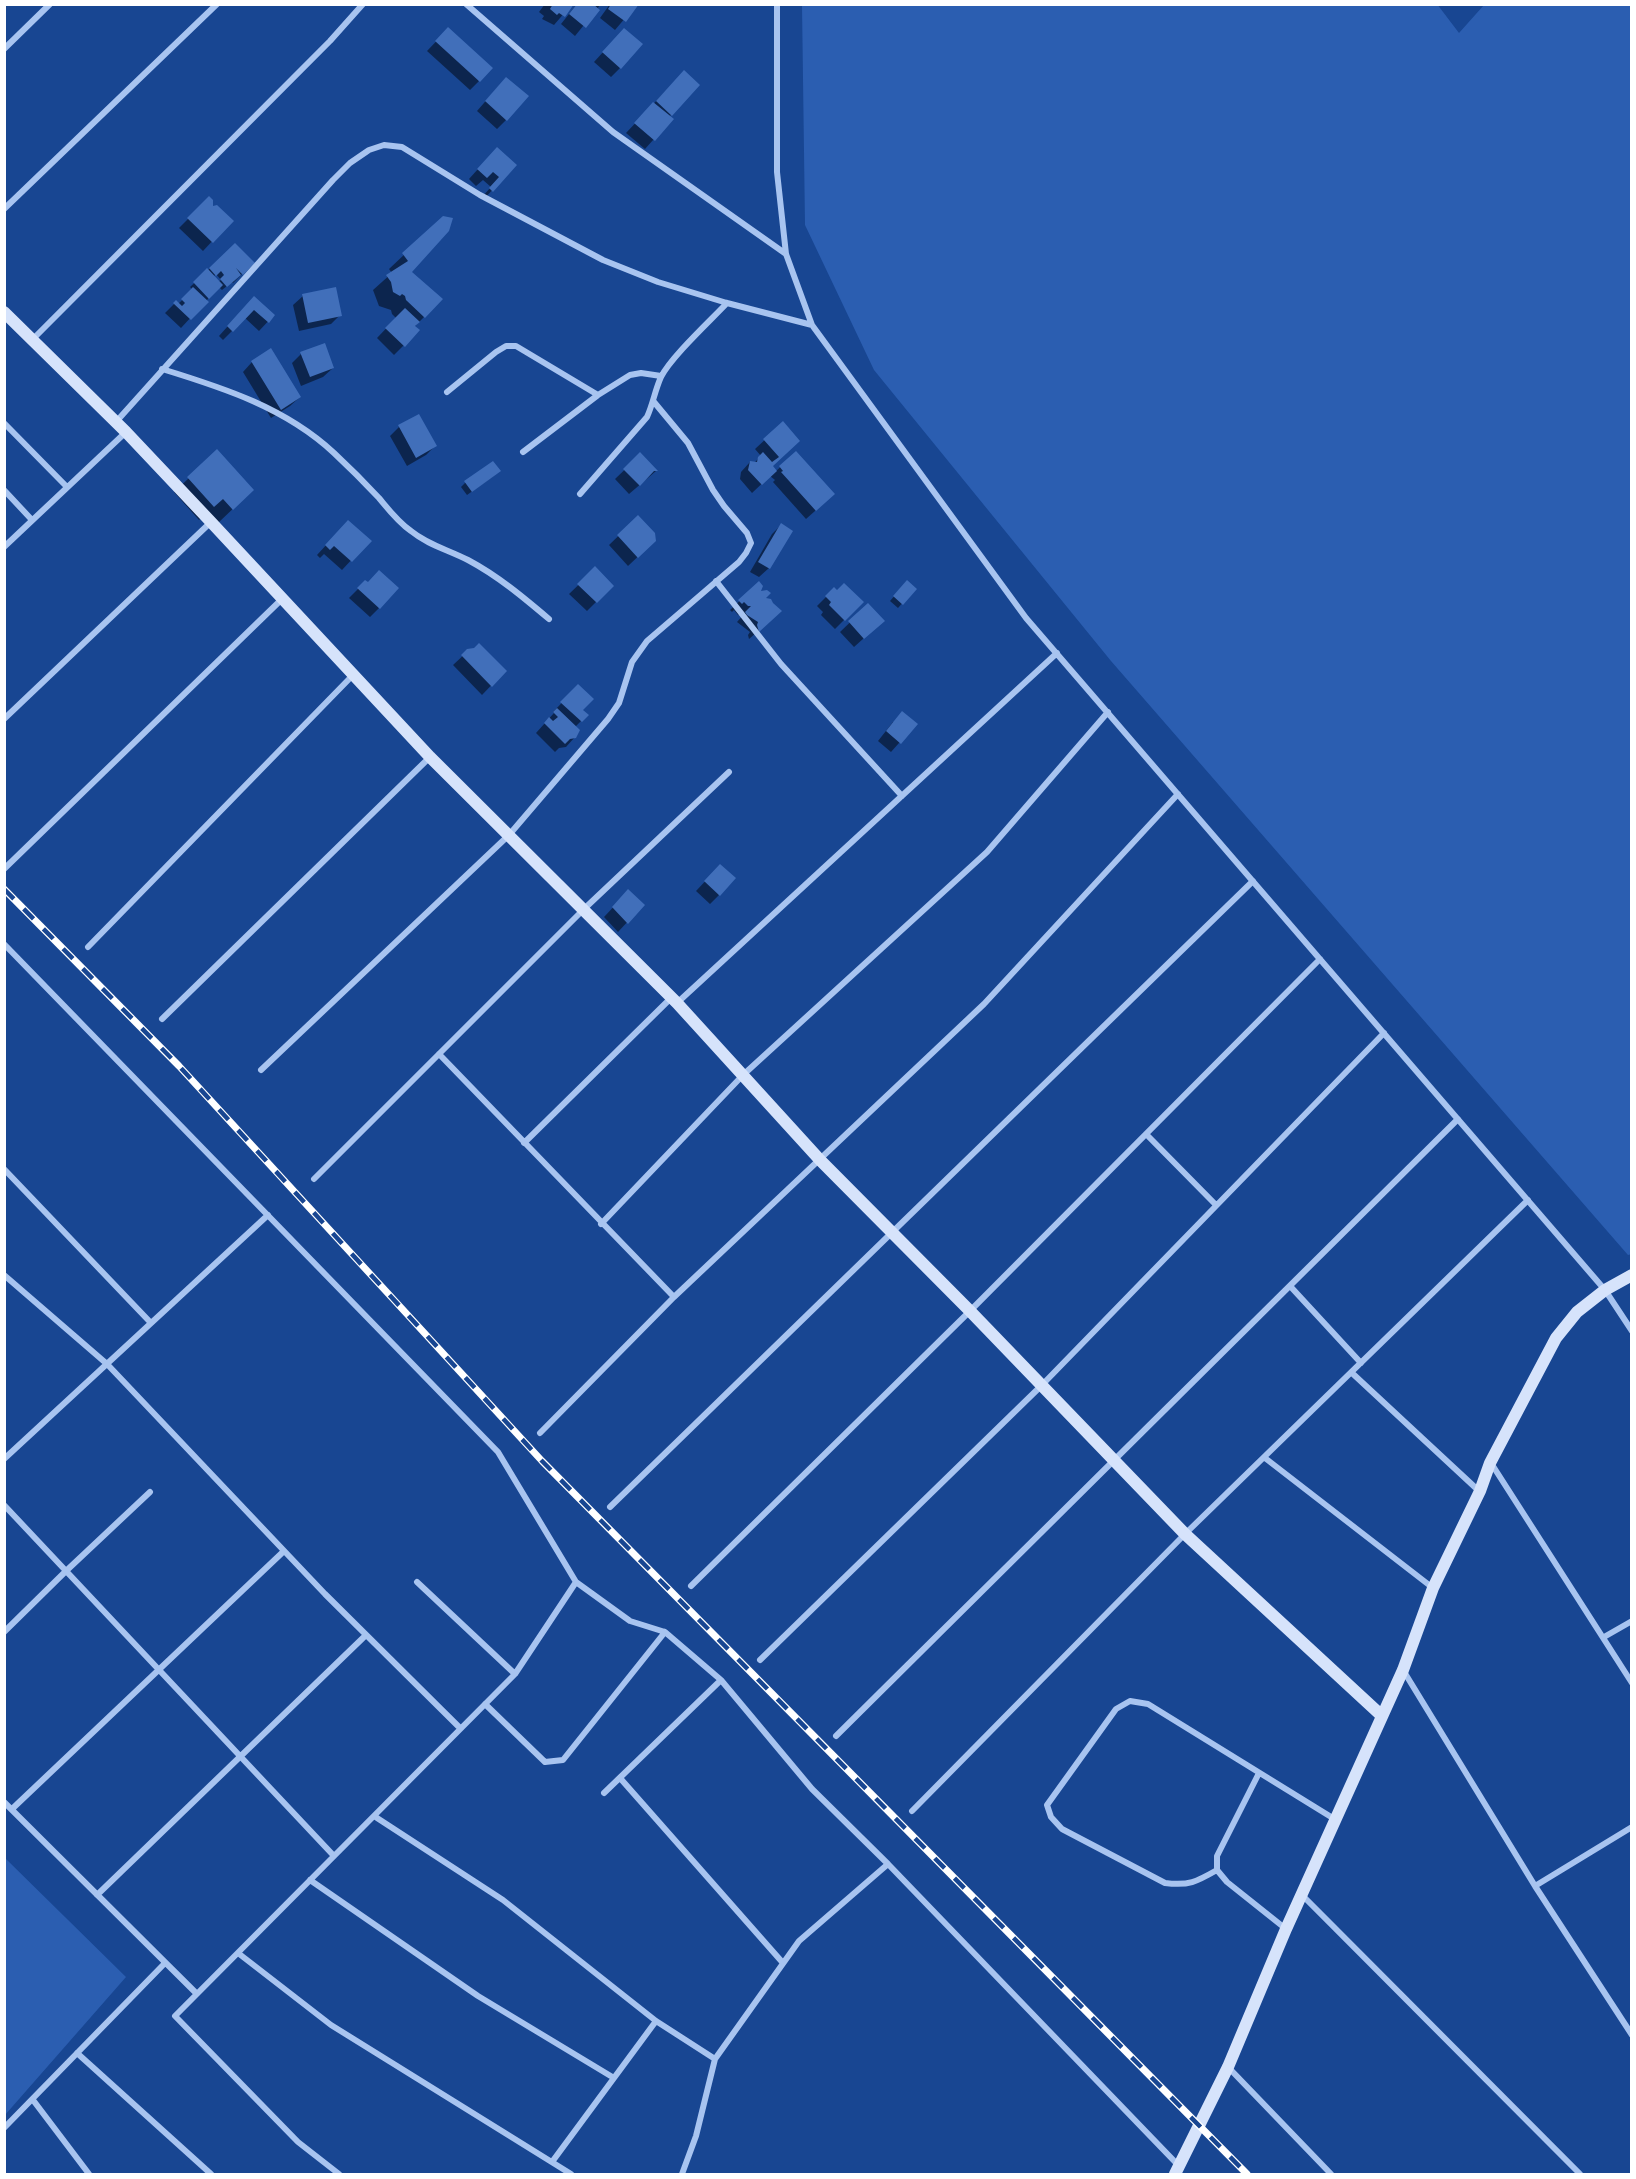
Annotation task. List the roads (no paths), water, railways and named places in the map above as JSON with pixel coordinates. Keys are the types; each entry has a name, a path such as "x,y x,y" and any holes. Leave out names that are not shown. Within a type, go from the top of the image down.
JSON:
{"street":[{"path":"4,49 50,4"},
{"path":"4,209 217,4"},
{"path":"32,341 330,41 363,4"},
{"path":"466,4 613,132 786,254"},
{"path":"777,4 777,172 786,254 812,325 1026,618 1605,1290 1632,1331"},
{"path":"114,423 333,180 369,150 384,145 402,147 480,195 603,260 658,282 812,325"},
{"path":"580,494 647,417 661,376 671,363 727,303"},
{"path":"4,312 114,423 126,432 430,758 674,1000 820,1160 970,1311 1185,1534 1382,1716"},
{"path":"447,392 496,352 506,346 516,346 598,394"},
{"path":"162,369 246,397 274,410 304,429 332,451 413,533 467,559 499,579 549,619"},
{"path":"523,452 598,394 630,375 641,373 661,376"},
{"path":"261,1070 509,835 608,719 619,703 632,662 647,641 739,562 746,553 751,543 747,532 713,490 688,443 654,402"},
{"path":"4,423 67,487"},
{"path":"4,547 126,432"},
{"path":"4,490 33,520"},
{"path":"4,719 211,522"},
{"path":"716,581 781,664 902,796"},
{"path":"4,868 282,598"},
{"path":"524,1143 674,1000 902,796 1057,653"},
{"path":"87,947 354,675"},
{"path":"601,1224 743,1075 987,852 1107,712"},
{"path":"162,1019 430,758"},
{"path":"314,1179 584,909 729,772"},
{"path":"540,1433 674,1297 984,1004 1178,794"},
{"path":"610,1507 1253,881"},
{"path":"4,944 498,1452 576,1582 630,1621 665,1632 721,1680 813,1789 888,1864 1177,2170 1228,2067 1286,1929 1403,1670 1433,1588 1480,1491 1490,1463 1556,1338 1577,1312 1605,1290 1632,1275"},
{"path":"691,1586 970,1311 1320,959"},
{"path":"760,1660 1041,1386 1384,1033"},
{"path":"439,1054 674,1297"},
{"path":"836,1736 1458,1119"},
{"path":"1146,1134 1216,1206"},
{"path":"4,1169 151,1323"},
{"path":"912,1811 1185,1534 1528,1200"},
{"path":"4,1460 268,1215"},
{"path":"4,1275 107,1364 284,1551 460,1728"},
{"path":"1290,1286 1361,1363"},
{"path":"1352,1373 1480,1491"},
{"path":"1265,1458 1433,1588"},
{"path":"1490,1463 1632,1683"},
{"path":"4,1632 66,1570 150,1492"},
{"path":"4,1505 334,1856"},
{"path":"12,1809 284,1551"},
{"path":"417,1582 514,1674"},
{"path":"339,2175 298,2142 175,2016 514,1674 576,1582"},
{"path":"1604,1637 1632,1621"},
{"path":"485,1704 545,1762 562,1760 665,1632"},
{"path":"97,1895 366,1635"},
{"path":"1403,1670 1535,1886 1632,2035"},
{"path":"604,1793 721,1680"},
{"path":"1217,1870 1196,1883 1181,1885 1165,1883 1062,1829 1051,1817 1047,1804 1116,1709 1130,1701 1148,1704 1336,1820"},
{"path":"1259,1773 1217,1856 1217,1870 1227,1882 1286,1929"},
{"path":"620,1778 783,1963"},
{"path":"4,1802 197,1994"},
{"path":"374,1816 503,1900 657,2021 715,2059"},
{"path":"1535,1886 1632,1827"},
{"path":"682,2175 696,2136 715,2059 799,1941 888,1864"},
{"path":"310,1880 478,1996 614,2078"},
{"path":"1302,1895 1580,2175"},
{"path":"238,1953 331,2025 571,2175"},
{"path":"4,2128 165,1962"},
{"path":"552,2162 657,2021"},
{"path":"77,2053 211,2175"},
{"path":"1228,2067 1331,2175"},
{"path":"33,2100 89,2175"}],"railway":[{"path":"4,889 179,1066 542,1461 1247,2174"}]}
